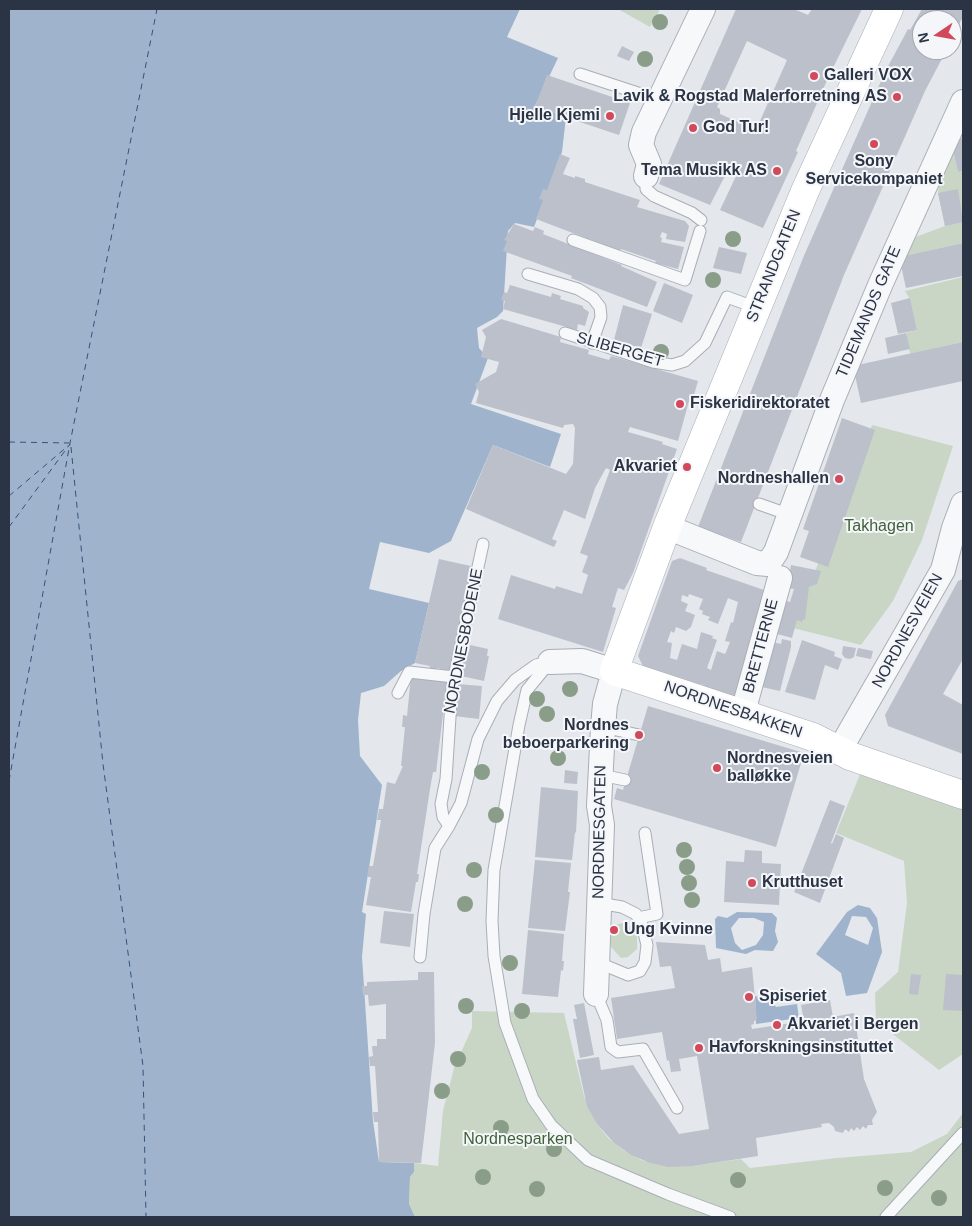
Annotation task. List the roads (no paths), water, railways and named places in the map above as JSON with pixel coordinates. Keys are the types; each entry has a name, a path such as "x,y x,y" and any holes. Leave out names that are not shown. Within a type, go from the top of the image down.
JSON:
{"main road":[{"name":"STRANDGATEN","path":"667,527 805,190 889,9"},
{"name":"NORDNESGATEN","path":"614,671 667,527"},
{"name":"NORDNESBAKKEN","path":"614,671 813,738 839,751 963,795"}],"street":[{"path":"646,176 649,164 641,145 644,132 703,9"},
{"name":"TIDEMANDS GATE","path":"667,527 757,563 768,564 776,552 832,400 891,259 963,102"},
{"name":"NORDNESVEIEN","path":"839,751 943,570 957,550 954,528 963,504"},
{"name":"BRETTERNE","path":"747,715 745,705 780,578"},
{"path":"550,662 564,660 582,661 614,671"},
{"name":"NORDNESGATEN","path":"596,994 602,825 599,806 603,727 605,704 614,671"}],"lane":[{"path":"580,74 659,100"},
{"path":"573,240 685,280 700,225 692,213 654,196 646,189 646,176"},
{"path":"528,274 578,290 592,298 600,306 601,317 592,343"},
{"name":"SLIBERGET","path":"565,333 653,362 672,365 685,361 705,343 727,297 757,308"},
{"path":"759,504 790,515"},
{"name":"NORDNESBODENE","path":"450,826 443,817 441,804 446,778 447,739 454,677 484,544"},
{"path":"420,957 424,914 435,848 450,826 461,803 478,739 497,701 515,680 536,665 550,662"},
{"path":"550,662 527,690 519,725 494,870 492,921 494,956 505,1023 510,1039 533,1099 551,1125 588,1160 668,1194 730,1217"},
{"path":"398,693 409,672 454,677"},
{"path":"603,727 639,734"},
{"path":"601,775 625,780"},
{"path":"638,918 657,914 645,833"},
{"path":"597,956 604,965 617,972 628,974 640,971 644,962 647,945 636,914 622,908 599,903"},
{"path":"596,994 607,1020 610,1047 618,1052 643,1049 677,1108"},
{"path":"886,1217 963,1132"}],"water":[{"path":"9,9 520,9 507,37 558,58 535,106 566,117 562,152 534,227 515,223 508,231 503,311 497,317 477,328 479,348 488,358 471,404 561,434 550,467 493,445 451,541 429,553 380,542 369,589 429,603 415,663 401,671 384,686 361,693 358,720 360,756 382,785 362,912 366,914 362,957 373,1121 379,1162 414,1163 414,1172 410,1177 409,1204 415,1217 9,1217"},
{"path":"858,905 870,908 877,918 882,952 867,993 846,996 841,973 816,954 847,912","holes":["852,916 866,917 873,928 868,945 845,935"]},
{"path":"737,912 772,913 777,918 775,931 778,942 773,951 755,950 746,954 716,948 715,919 718,916 727,918","holes":["739,918 754,918 764,922 763,935 756,945 742,950 735,943 731,928"]},
{"path":"755,996 771,999 776,1007 797,1004 799,1018 756,1024"}],"place":[{"name":"Galleri VOX","path":"814,76"},
{"name":"Lavik & Rogstad Malerforretning AS","path":"897,97"},
{"name":"Hjelle Kjemi","path":"610,116"},
{"name":"God Tur!","path":"693,128"},
{"name":"Sony Servicekompaniet","path":"874,144"},
{"name":"Tema Musikk AS","path":"777,171"},
{"name":"Fiskeridirektoratet","path":"680,404"},
{"name":"Akvariet","path":"687,467"},
{"name":"Nordneshallen","path":"839,479"},
{"name":"Nordnes beboerparkering","path":"639,735"},
{"name":"Nordnesveien balløkke","path":"717,768"},
{"name":"Krutthuset","path":"752,883"},
{"name":"Ung Kvinne","path":"614,930"},
{"name":"Spiseriet","path":"749,997"},
{"name":"Akvariet i Bergen","path":"777,1025"},
{"name":"Havforskningsinstituttet","path":"699,1048"}],"park label":[{"name":"Takhagen","path":"879,527"},
{"name":"Nordnesparken","path":"518,1140"}]}
